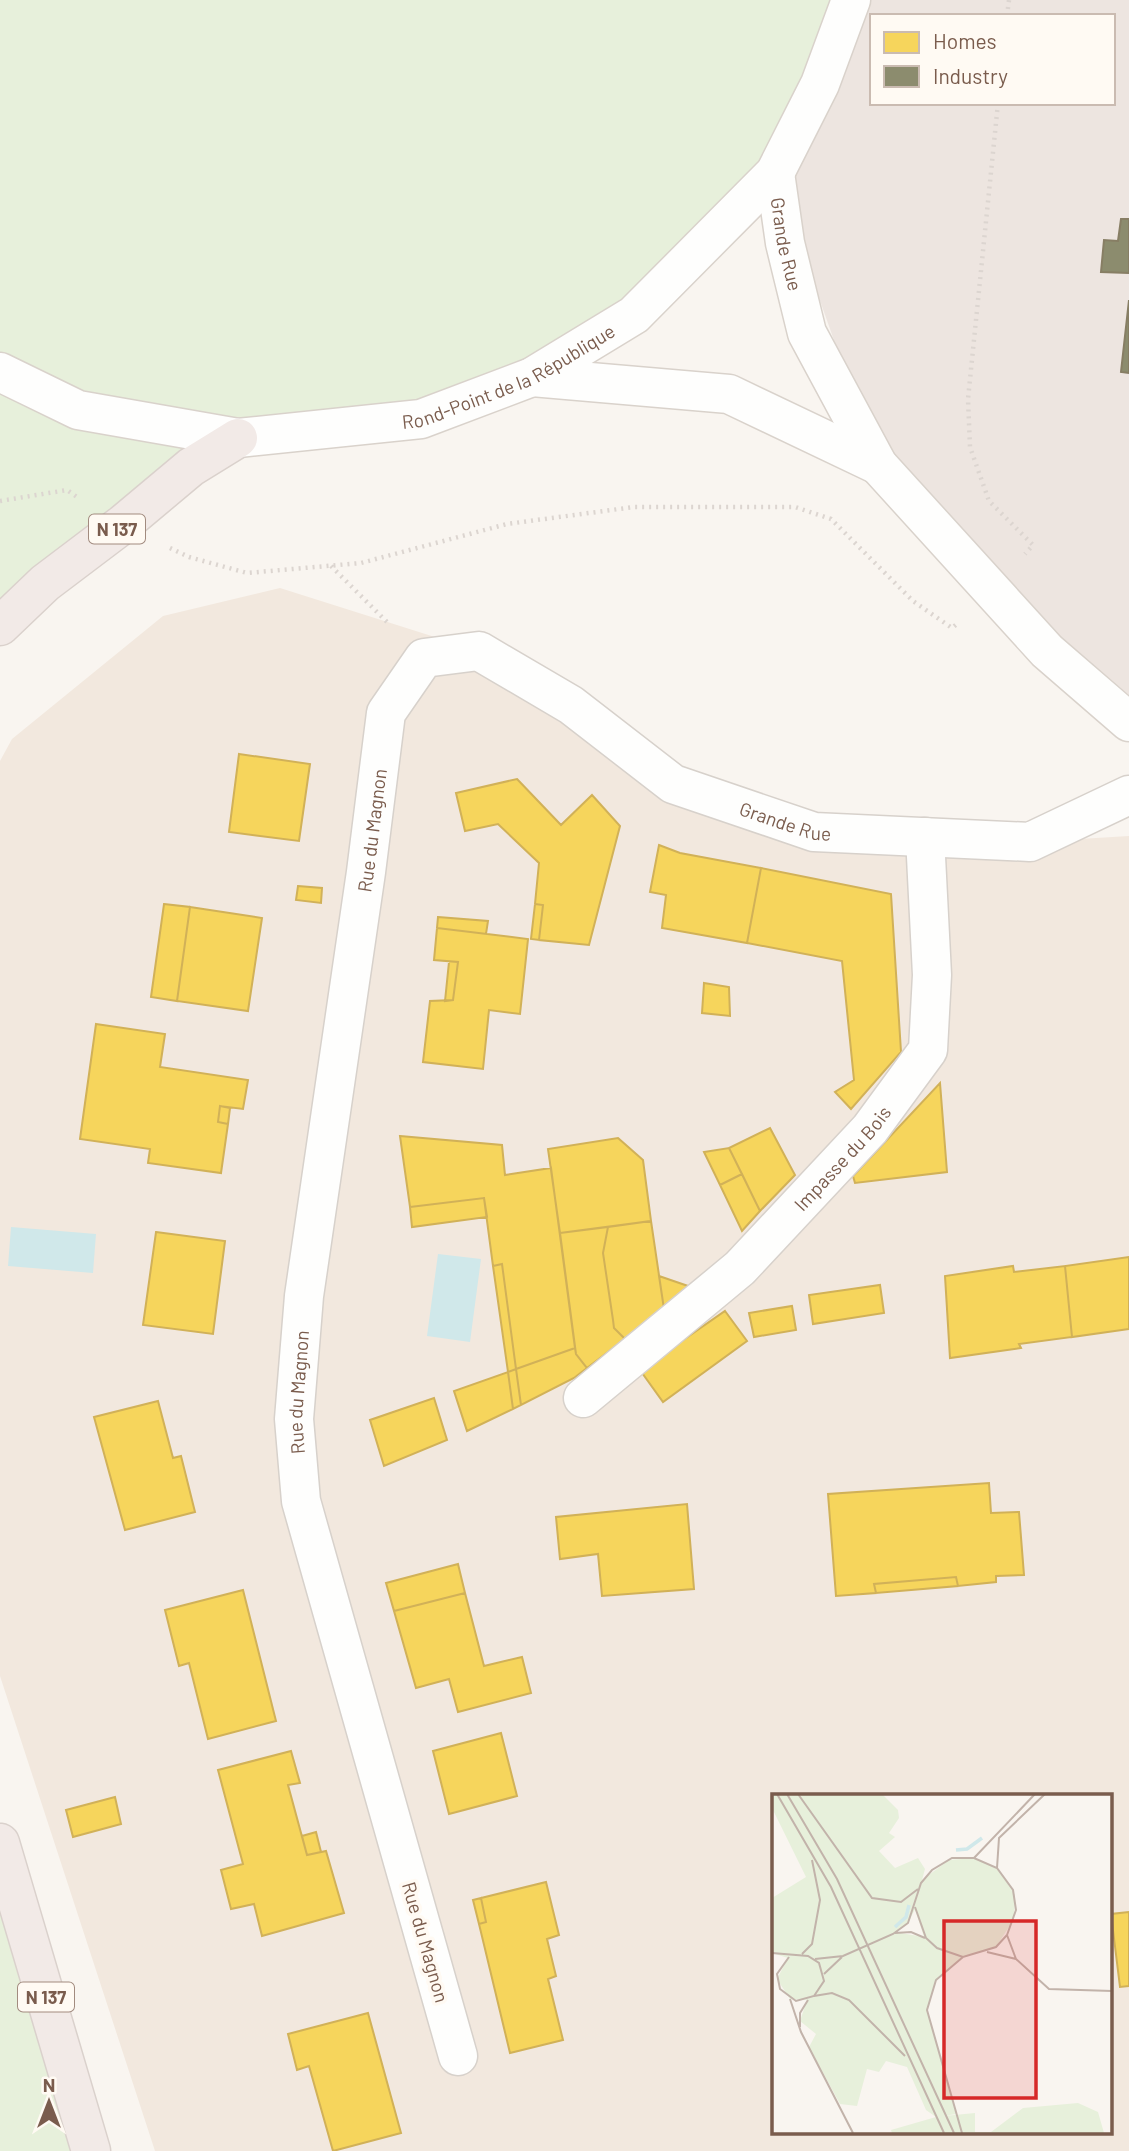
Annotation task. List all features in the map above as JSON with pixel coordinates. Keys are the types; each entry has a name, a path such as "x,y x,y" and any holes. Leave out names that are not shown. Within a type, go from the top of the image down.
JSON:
{"highway":[{"name":"N 137","path":"0,626 45,583 191,467 238,438"},
{"name":"N 137","path":"0,1843 91,2151"}],"street":[{"name":"Rond-Point de la République","path":"0,372 78,411 238,438 421,419 532,377 634,315 775,173 820,84 851,0"},
{"name":"Grande Rue","path":"775,173 785,243 807,333 878,465 1047,651 1129,722"},
{"name":"Grande Rue","path":"532,377 729,394 878,465"},
{"name":"Grande Rue","path":"424,657 479,651 571,705 673,784 814,832 1030,842 1129,795"},
{"name":"Rue du Magnon","path":"424,657 386,713 366,872 304,1296 294,1419 301,1501 458,2056"},
{"name":"Impasse du Bois","path":"583,1398 740,1268 870,1129 928,1050 932,975 925,837"}],"path":[{"path":"0,501 67,490 122,524 189,557 247,573 361,563 508,524 634,507 795,507 831,519 913,601 952,628 993,592 1033,545 989,501 970,447 968,398 998,105"},
{"path":"330,566 424,657"}],"shaded area":[{"path":"851,0 1129,0 1129,722 878,465 775,173"},
{"path":"280,588 479,651 673,784 814,832 1030,842 1129,836 1129,2151 155,2151 0,1676 0,761 12,739 163,616"}],"green space":[{"path":"0,0 850,0 775,173 532,377 238,438 0,626"},
{"path":"0,1843 93,2151 0,2151"}],"water":[{"path":"11,1227 96,1234 93,1273 8,1266"},
{"path":"438,1254 481,1259 470,1342 427,1336"}],"building: Homes":[{"path":"239,754 310,764 299,841 229,832"},
{"path":"517,779 561,825 592,795 620,826 589,945 539,940 543,905 535,904 539,863 498,824 465,831 456,793"},
{"path":"659,845 680,853 761,868 747,943 662,928 666,895 650,892"},
{"path":"761,868 891,894 901,1052 851,1109 835,1092 854,1080 842,961 747,943"},
{"path":"298,886 322,888 321,903 296,900"},
{"path":"164,904 190,907 177,1001 151,997"},
{"path":"535,904 543,905 539,940 531,939"},
{"path":"190,907 262,918 248,1011 177,1001"},
{"path":"438,917 488,921 486,934 437,928"},
{"path":"437,928 528,939 520,1014 489,1010 483,1069 423,1062 430,1001 453,1000 458,962 434,960"},
{"path":"449,962 458,962 453,1000 445,1001"},
{"path":"704,983 729,987 730,1016 702,1013"},
{"path":"96,1024 165,1034 160,1067 248,1080 243,1109 220,1106 218,1122 228,1124 221,1173 148,1163 150,1149 80,1139"},
{"path":"940,1083 947,1172 855,1183 853,1176"},
{"path":"220,1106 230,1108 228,1124 218,1122"},
{"path":"770,1128 795,1175 760,1211 729,1148"},
{"path":"400,1136 502,1145 505,1175 551,1168 575,1348 516,1369 502,1264 493,1266 484,1198 410,1207"},
{"path":"618,1138 643,1160 651,1221 560,1233 548,1149"},
{"path":"729,1148 742,1174 720,1185 704,1152"},
{"path":"742,1174 760,1211 742,1231 720,1185"},
{"path":"484,1198 487,1217 412,1227 410,1207"},
{"path":"651,1221 664,1309 625,1339 614,1328 603,1253 608,1227"},
{"path":"608,1227 603,1253 614,1328 625,1339 587,1368 576,1354 560,1233"},
{"path":"156,1232 225,1241 213,1334 143,1325"},
{"path":"1129,1257 1129,1329 1072,1337 1065,1266"},
{"path":"502,1264 516,1369 508,1372 493,1266"},
{"path":"1013,1266 1014,1272 1065,1266 1072,1337 1019,1344 1021,1348 950,1358 945,1276"},
{"path":"659,1276 688,1286 664,1309"},
{"path":"880,1285 884,1313 813,1324 809,1295"},
{"path":"792,1306 796,1330 754,1337 749,1313"},
{"path":"725,1311 747,1341 663,1402 640,1370"},
{"path":"575,1348 576,1354 587,1368 574,1378 521,1405 516,1369"},
{"path":"516,1369 521,1405 513,1409 508,1372"},
{"path":"508,1372 513,1409 467,1431 454,1391"},
{"path":"434,1398 447,1440 384,1466 370,1420"},
{"path":"158,1401 173,1458 181,1456 195,1512 125,1530 94,1417"},
{"path":"989,1483 991,1513 1019,1512 1024,1575 996,1576 996,1582 958,1586 956,1577 874,1584 876,1593 836,1596 828,1494"},
{"path":"687,1504 694,1589 602,1596 598,1554 560,1559 556,1517"},
{"path":"458,1564 465,1593 394,1611 386,1583"},
{"path":"956,1577 958,1586 876,1593 874,1584"},
{"path":"243,1590 276,1721 208,1739 189,1663 179,1666 165,1610"},
{"path":"465,1593 484,1666 522,1657 531,1693 458,1712 449,1679 416,1688 394,1611"},
{"path":"501,1733 517,1796 449,1814 433,1751"},
{"path":"291,1751 300,1783 288,1785 307,1855 326,1851 344,1913 262,1936 254,1904 231,1909 221,1870 243,1864 218,1770"},
{"path":"115,1797 121,1824 73,1837 66,1810"},
{"path":"316,1832 321,1852 307,1855 302,1836"},
{"path":"546,1882 559,1935 547,1939 556,1976 548,1979 563,2040 510,2053 479,1924 486,1922 481,1898"},
{"path":"481,1898 486,1922 479,1924 473,1900"},
{"path":"1129,1912 1129,1986 1120,1987 1112,1914"},
{"path":"368,2013 401,2133 333,2151 309,2066 297,2070 288,2034"}],"building: Industry":[{"path":"1121,219 1129,219 1129,273 1101,272 1104,240 1118,241"},
{"path":"1129,300 1129,373 1121,372"}]}
